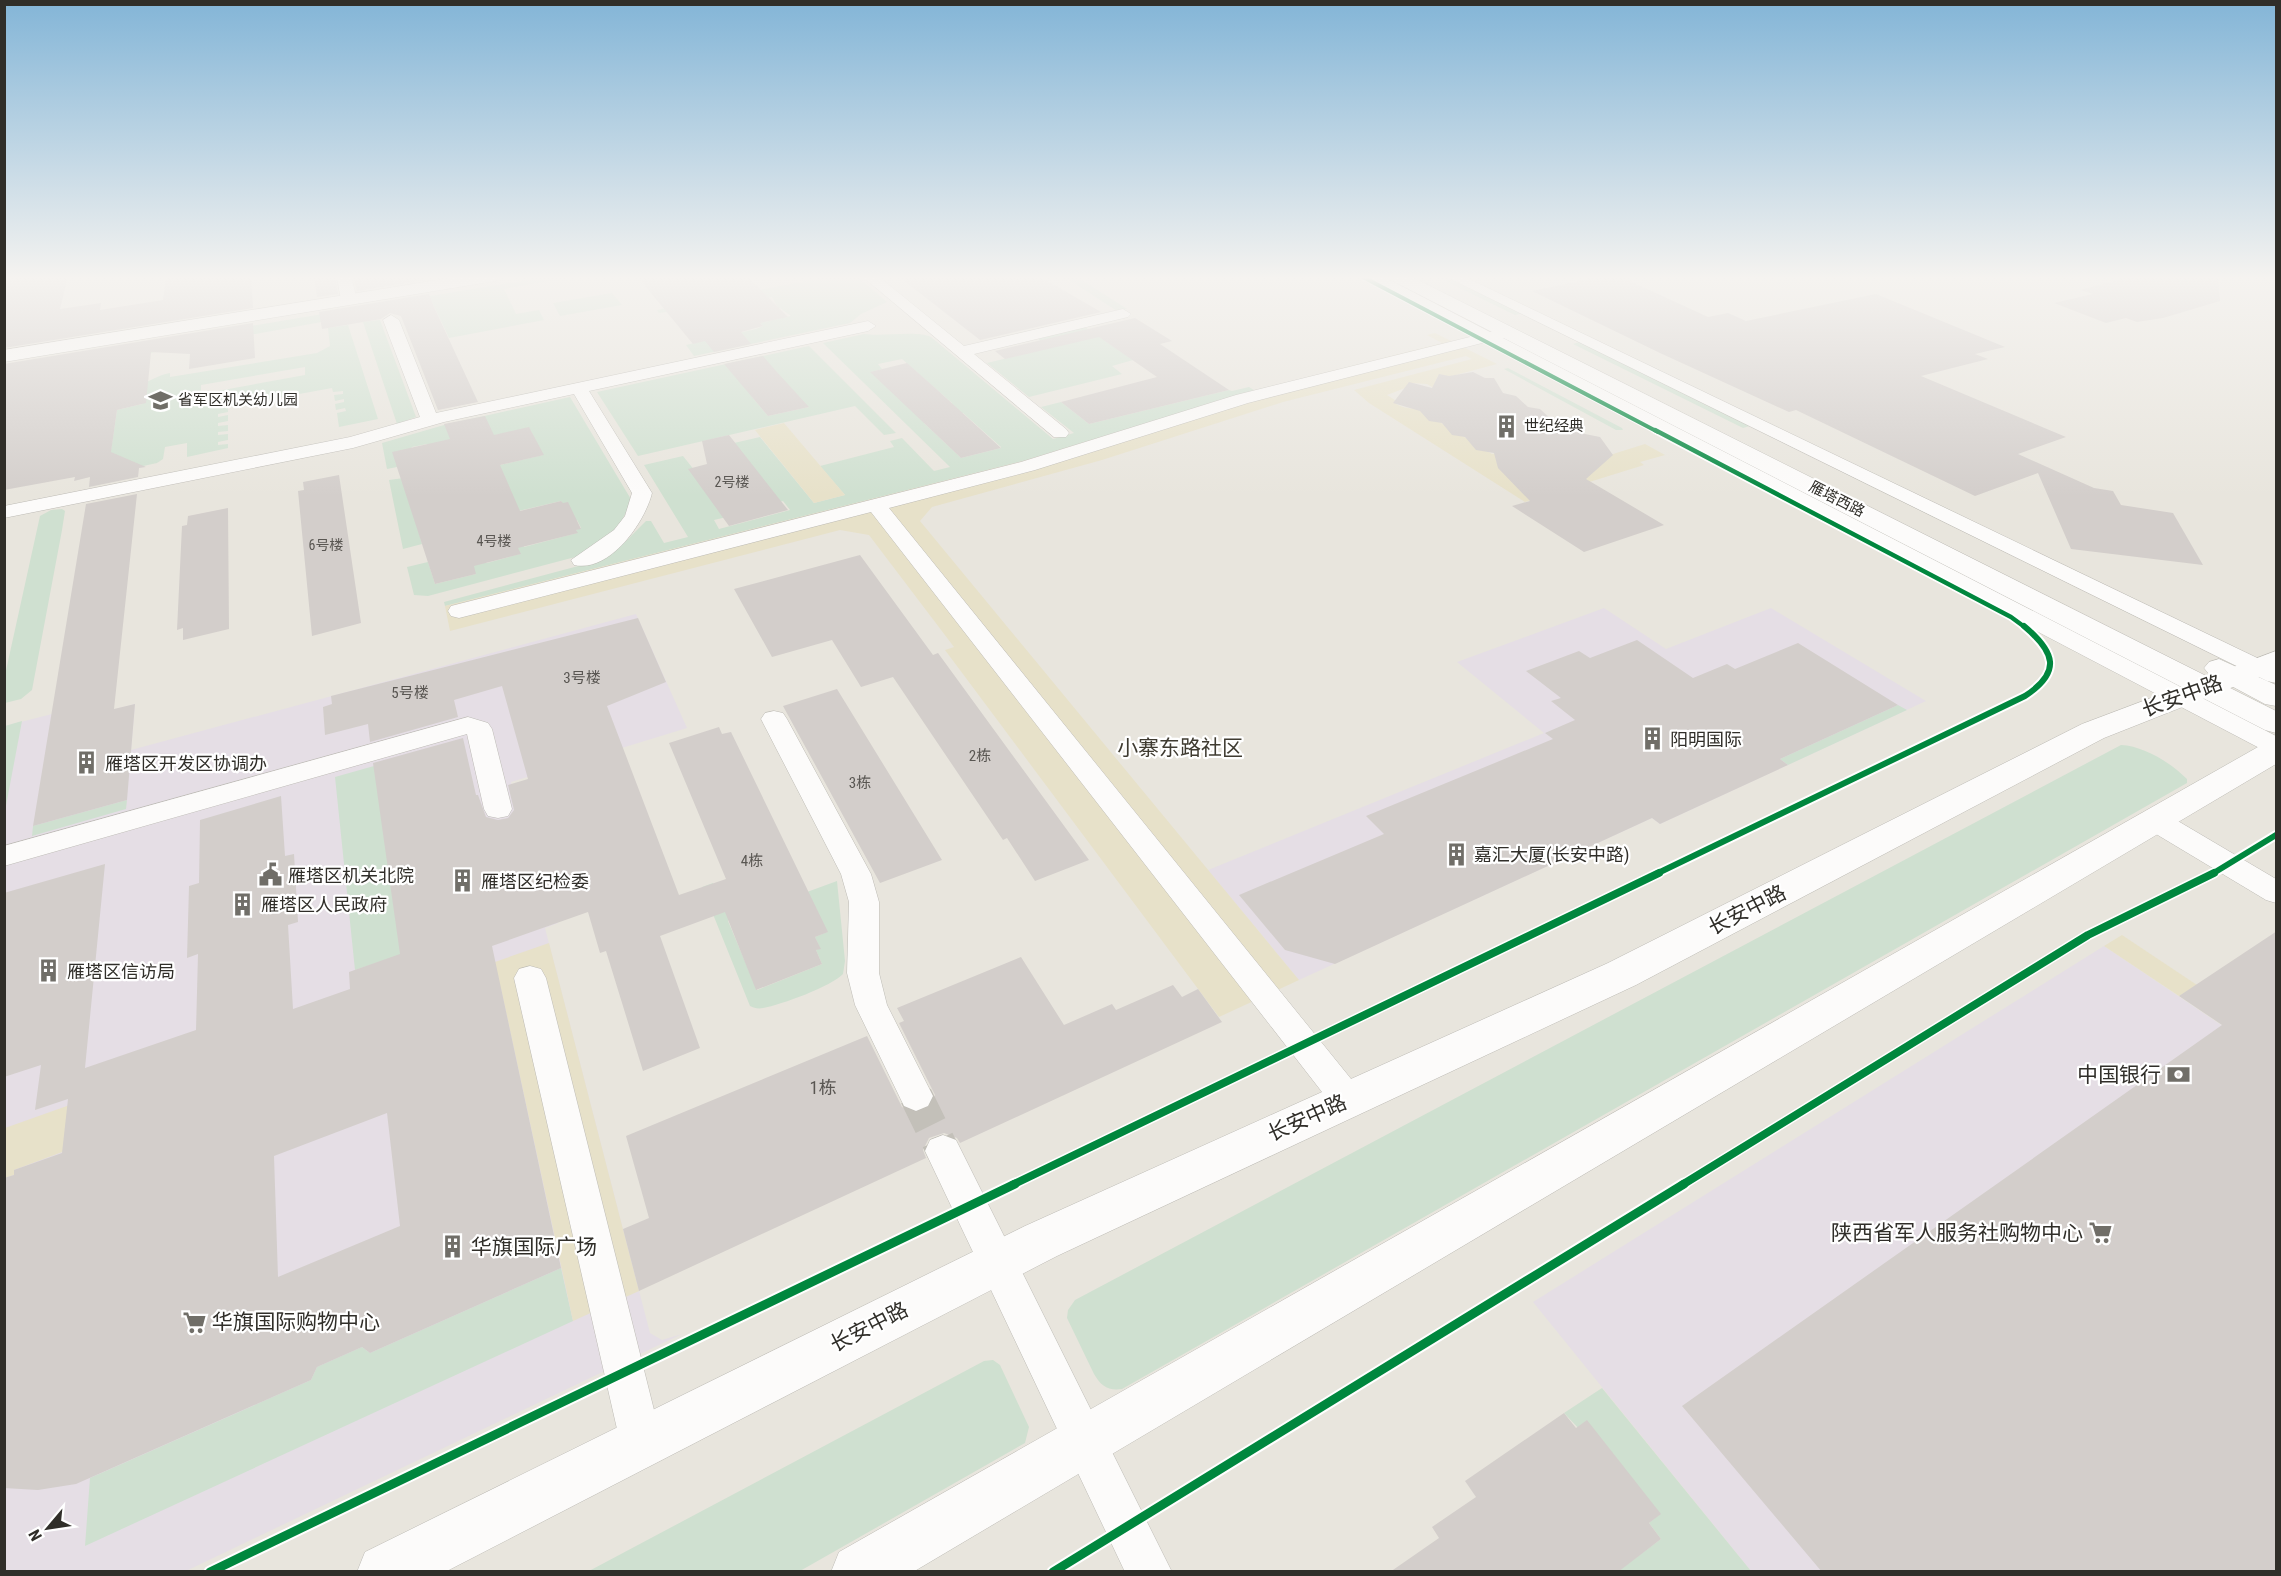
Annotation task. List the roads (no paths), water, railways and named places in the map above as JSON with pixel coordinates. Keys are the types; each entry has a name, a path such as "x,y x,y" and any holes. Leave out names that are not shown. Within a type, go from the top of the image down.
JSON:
{"main road":[{"path":"4,356 44,350"},
{"name":"雁塔西路","path":"1530,350 2239,677 2277,723"},
{"name":"雁塔西路","path":"1576,350 2277,697"},
{"name":"长安中路","path":"385,1572 1141,1193 1622,974 2093,731 2239,677"},
{"path":"859,1572 2156,821 2277,748"}],"street":[{"path":"403,350 430,420"},
{"path":"4,512 352,442 430,420 758,350"},
{"path":"960,351 966,350"},
{"path":"459,611 1047,461 1248,398 1440,350"},
{"path":"1596,350 2239,677 2277,748"},
{"path":"960,351 1060,433"},
{"path":"579,388 642,493 640,508 632,523 613,542 582,560"},
{"path":"876,505 1348,1100"},
{"path":"774,719 856,874 864,902 864,973 871,1005 916,1096"},
{"path":"4,856 468,725 479,729 498,809"},
{"path":"2156,821 2277,892"},
{"path":"530,978 641,1442"},
{"path":"943,1150 1149,1572"},
{"path":"411,1572 450,1541 480,1523"}],"tunnel":[{"path":"916,1096 943,1151"}],"place":[{"name":"省军区机关幼儿园","path":"160,400"},
{"name":"世纪经典","path":"1506,426"},
{"name":"阳明国际","path":"1652,739"},
{"name":"雁塔区开发区协调办","path":"87,763"},
{"name":"嘉汇大厦(长安中路)","path":"1456,854"},
{"name":"雁塔区机关北院","path":"270,875"},
{"name":"雁塔区纪检委","path":"463,881"},
{"name":"雁塔区人民政府","path":"243,904"},
{"name":"雁塔区信访局","path":"49,971"},
{"name":"中国银行","path":"2179,1075"},
{"name":"陕西省军人服务社购物中心","path":"2101,1233"},
{"name":"华旗国际广场","path":"453,1247"},
{"name":"华旗国际购物中心","path":"194,1322"}],"district":[{"name":"小寨东路社区","path":"1180,748"}]}
